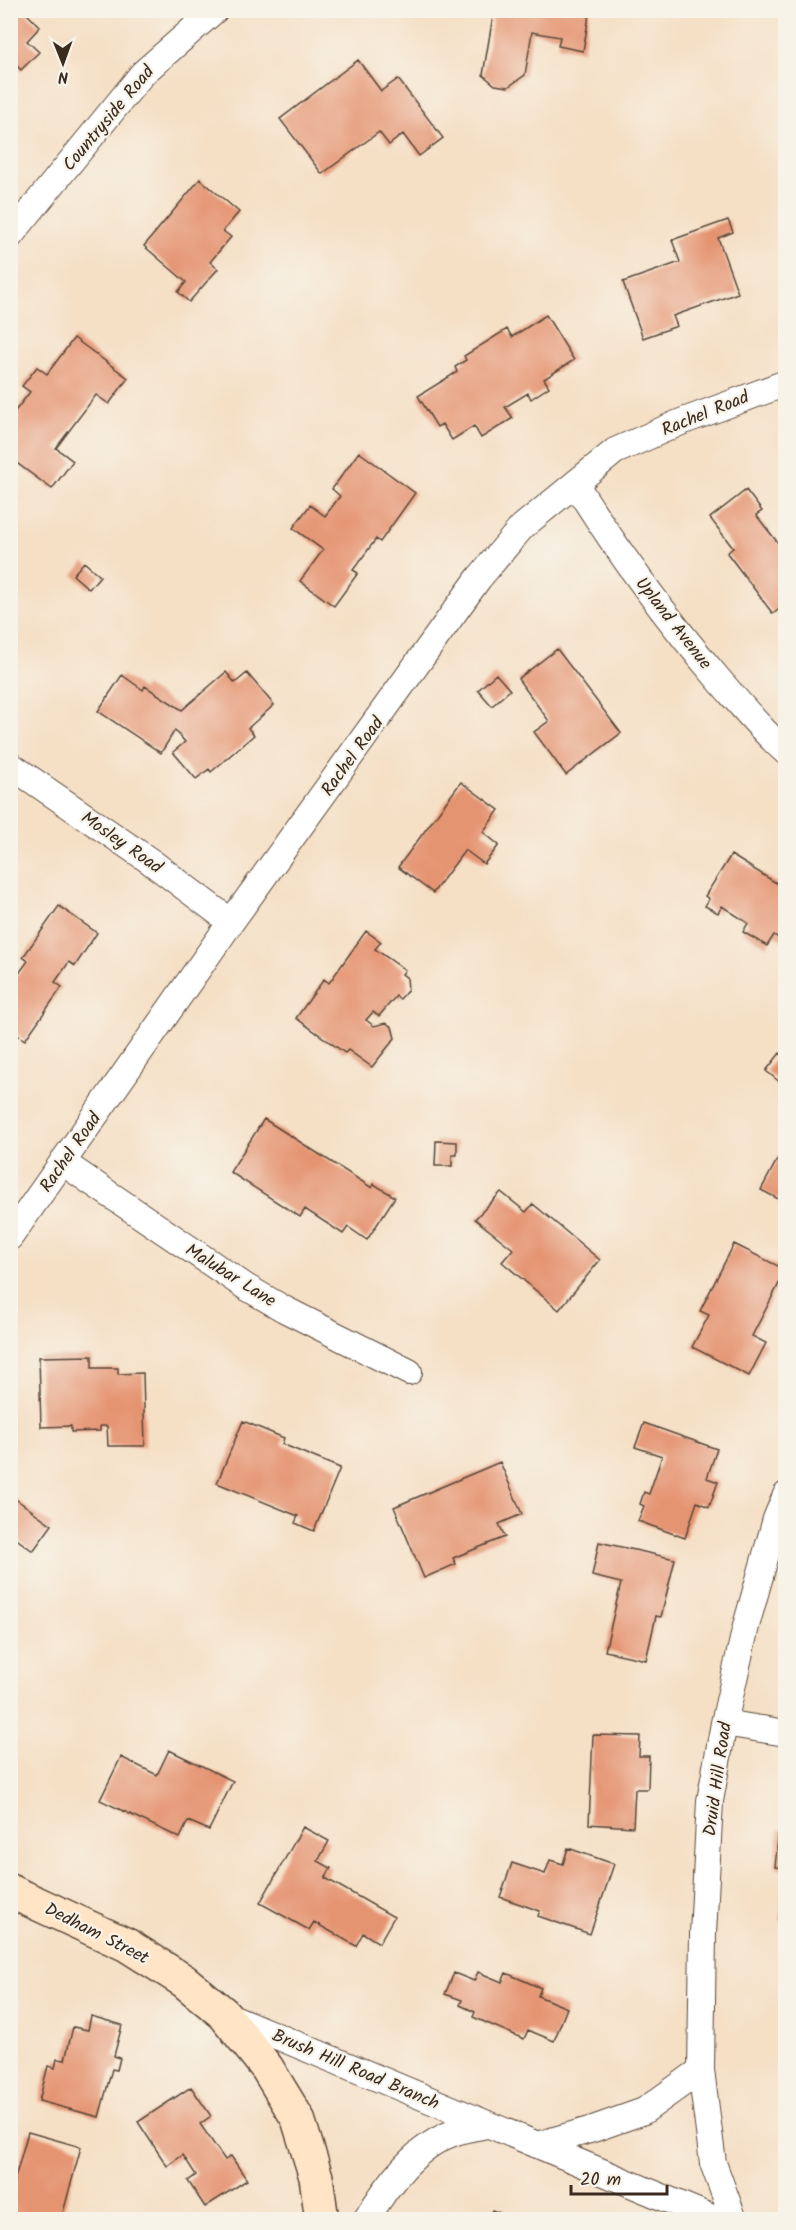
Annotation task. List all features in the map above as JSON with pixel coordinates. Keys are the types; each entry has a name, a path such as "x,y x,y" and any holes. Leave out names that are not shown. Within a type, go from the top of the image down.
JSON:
{"main road":[{"name":"Dedham Street","path":"10,1891 128,1945 184,1981 224,2014 267,2068 298,2119 316,2177 322,2220"}],"street":[{"name":"Countryside Road","path":"13,227 143,73 215,10"},
{"name":"Rachel Road","path":"10,1237 231,922 479,578 522,527 615,451 681,422 786,383"},
{"name":"Upland Avenue","path":"576,484 612,543 690,645 769,737 786,752"},
{"name":"Mosley Road","path":"10,765 150,861 231,922"},
{"name":"Malubar Lane","path":"62,1162 246,1287 284,1309 409,1372"},
{"name":"Druid Hill Road","path":"734,2220 713,2163 701,2070 710,1801 724,1723 746,1626 776,1519 786,1495"},
{"path":"724,1723 786,1733"},
{"name":"Brush Hill Road Branch","path":"224,2014 717,2220"},
{"path":"537,2145 592,2129 644,2110 701,2070"},
{"path":"366,2220 381,2195 399,2173 431,2144 455,2132 488,2125"}],"building":[{"path":"10,10 23,10 40,27 27,41 39,52 21,70 10,59"},
{"path":"494,10 590,10 583,51 558,46 560,37 532,32 525,75 508,87 495,85 483,75"},
{"path":"358,60 381,91 398,79 443,138 419,156 403,134 389,145 379,132 322,174 280,119"},
{"path":"200,179 239,212 223,231 231,237 210,262 218,269 189,302 178,292 186,282 144,246"},
{"path":"728,220 733,232 718,238 738,293 673,316 677,326 643,338 623,282 680,262 672,240"},
{"path":"546,315 574,360 544,379 549,387 531,399 528,393 505,407 513,418 481,438 474,426 452,440 442,424 437,427 418,396 457,372 455,367 466,360 464,356 507,329 512,337"},
{"path":"74,338 128,378 109,404 96,395 56,448 73,461 52,489 10,458 10,413 12,415 30,392 22,386 37,367 47,374"},
{"path":"359,452 415,493 380,542 376,539 353,570 358,573 334,606 300,581 323,550 293,528 310,505 325,516 340,496 332,489"},
{"path":"746,490 762,511 756,515 786,553 786,604 773,614 727,553 733,548 710,518"},
{"path":"84,562 100,576 89,589 73,575"},
{"path":"557,649 621,733 566,775 534,732 549,721 518,679"},
{"path":"226,672 235,683 247,673 274,705 248,728 254,735 211,772 209,769 196,779 173,752 185,742 175,730 161,753 98,711 122,675 143,690 145,686 182,710"},
{"path":"496,674 510,690 492,706 478,690"},
{"path":"461,782 499,810 483,832 499,845 484,864 465,850 433,893 398,867"},
{"path":"731,855 786,889 786,943 774,935 767,946 743,932 748,923 722,906 718,913 705,906 709,899 705,896"},
{"path":"59,906 97,933 75,966 69,962 55,982 62,987 25,1040 10,1030 10,972 17,976 28,961 23,957"},
{"path":"366,931 381,942 375,949 405,970 402,974 407,978 408,990 400,999 396,996 379,1016 373,1012 366,1020 374,1026 386,1023 392,1027 395,1038 372,1067 348,1050 345,1053 296,1018 324,979 329,983"},
{"path":"780,1053 786,1058 786,1087 766,1071"},
{"path":"264,1119 372,1188 374,1184 395,1197 367,1240 348,1227 343,1234 305,1209 300,1217 230,1172"},
{"path":"436,1141 457,1142 457,1155 452,1155 452,1166 435,1166"},
{"path":"778,1158 786,1162 786,1203 761,1190"},
{"path":"501,1192 526,1212 533,1204 600,1260 559,1310 502,1262 513,1249 475,1219"},
{"path":"734,1244 786,1270 752,1336 766,1343 749,1376 692,1347 709,1315 700,1311"},
{"path":"92,1356 92,1368 118,1368 118,1374 143,1373 145,1446 108,1446 107,1426 100,1426 100,1431 71,1432 71,1426 41,1427 39,1357"},
{"path":"243,1421 284,1438 282,1444 340,1468 314,1531 295,1523 298,1516 217,1483"},
{"path":"644,1423 717,1449 707,1478 718,1482 709,1507 697,1502 685,1538 638,1521 644,1506 640,1504 644,1492 649,1494 662,1456 635,1447"},
{"path":"500,1462 522,1514 499,1524 505,1537 453,1558 456,1564 424,1578 394,1507"},
{"path":"10,1495 52,1525 33,1551 15,1538 10,1544"},
{"path":"599,1542 675,1559 661,1617 656,1616 646,1660 605,1651 621,1583 592,1576"},
{"path":"593,1735 640,1736 639,1756 649,1756 648,1789 635,1789 633,1827 589,1824"},
{"path":"169,1750 233,1781 209,1830 188,1821 180,1838 100,1800 121,1757 157,1775"},
{"path":"303,1827 329,1841 318,1861 331,1868 325,1878 394,1917 379,1943 363,1933 356,1946 314,1922 309,1930 260,1903"},
{"path":"779,1829 786,1830 786,1868 775,1867"},
{"path":"568,1848 614,1864 590,1934 538,1916 540,1911 500,1897 512,1863 545,1874 550,1860 563,1864"},
{"path":"784,1870 786,1870 786,1920 780,1920"},
{"path":"478,1972 502,1982 506,1973 541,1988 538,1996 567,2008 554,2041 528,2030 524,2039 473,2017 475,2012 460,2005 462,2000 445,1994 454,1973 474,1981"},
{"path":"91,2016 122,2025 114,2056 120,2058 117,2070 112,2069 99,2117 39,2101 48,2066 55,2068 57,2059 65,2060 73,2027 88,2030"},
{"path":"191,2087 211,2116 200,2124 225,2160 231,2156 247,2180 205,2207 188,2181 196,2175 183,2155 167,2166 138,2122"},
{"path":"28,2132 81,2147 61,2220 10,2220 10,2196"},
{"path":"492,2210 515,2219 515,2220 488,2220"}]}
